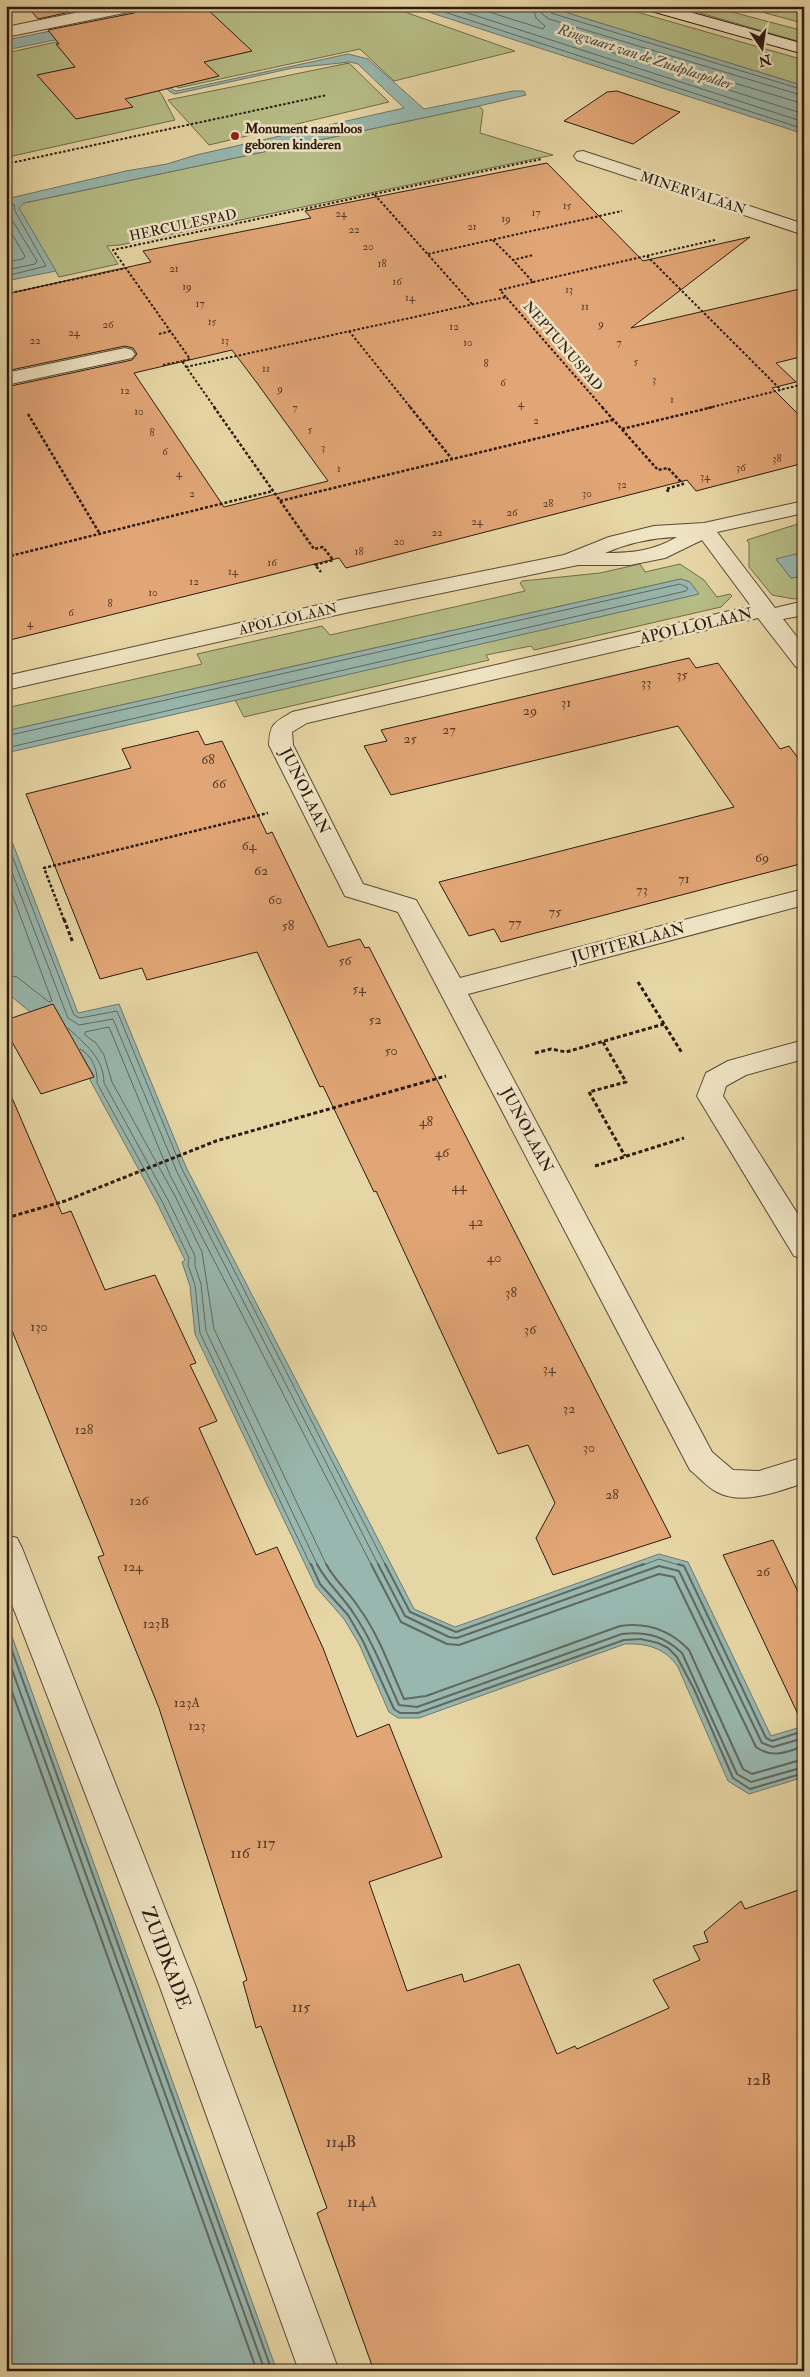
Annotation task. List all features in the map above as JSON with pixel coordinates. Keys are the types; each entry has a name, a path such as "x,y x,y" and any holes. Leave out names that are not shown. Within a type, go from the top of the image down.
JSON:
{"street":[{"path":"6,32 134,6"},
{"path":"650,6 804,49"},
{"name":"MINERVALAAN","path":"583,156 804,230"},
{"path":"7,379 125,354"},
{"name":"APOLLOLAAN","path":"6,683 344,606 570,560 630,559 665,552 704,530 804,507"},
{"path":"704,530 804,662"},
{"name":"APOLLOLAAN","path":"280,729 300,717 766,613 804,608"},
{"name":"JUNOLAAN","path":"280,729 281,745 354,890 407,906 453,989 700,1461 727,1483 759,1484 804,1470"},
{"name":"JUPITERLAAN","path":"453,989 804,897"},
{"path":"804,1049 737,1068 715,1080 710,1096 804,1248"},
{"name":"ZUIDKADE","path":"6,1548 178,1987 319,2371"}],"path":[{"path":"6,164 327,95"},
{"path":"186,367 473,304 374,194 576,151 583,156"},
{"name":"HERCULESPAD","path":"344,606 315,565 333,560 322,547 314,550 186,367 182,361 190,359 113,250 374,194"},
{"path":"428,254 624,211"},
{"path":"506,297 500,290 786,224"},
{"path":"494,240 533,282"},
{"path":"513,260 533,255"},
{"path":"646,256 781,390"},
{"path":"6,294 126,268"},
{"name":"NEPTUNUSPAD","path":"473,304 506,297 658,470 668,468 683,484 666,489 672,495"},
{"path":"349,331 452,459"},
{"path":"7,379 100,534"},
{"path":"622,430 804,384"},
{"path":"280,501 614,420"},
{"path":"6,557 273,491"},
{"path":"73,943 44,868 310,802"},
{"path":"615,946 690,1064 715,1080"},
{"path":"6,1218 66,1200 216,1141 492,1063 552,1049 566,1052 664,1024"},
{"path":"603,1042 626,1082 588,1092 625,1157"},
{"path":"552,1177 625,1157 728,1125"}],"green space":[{"path":"226,6 388,6 515,51 394,81 360,49 178,88 123,28"},
{"path":"545,6 616,6 804,60 804,86"},
{"path":"676,6 709,6 804,31 804,43"},
{"path":"740,6 804,6 804,23 802,23"},
{"path":"111,30 162,95 175,120 8,157 6,53"},
{"path":"349,63 389,102 209,145 168,100"},
{"path":"479,106 483,110 480,133 553,155 120,245 107,246 118,264 59,277 18,207 24,203"},
{"path":"804,522 804,552 777,560 791,578 804,576 804,597 794,599 772,595 749,567 749,543 747,540"},
{"path":"640,564 645,572 680,564 704,580 717,597 730,594 732,596 721,607 534,650 531,646 486,655 489,660 244,717 235,700 698,594 690,582 681,579 6,731 6,708 202,664 197,654 322,626 330,635 525,591 520,583 522,581 600,573"}],"water":[{"path":"174,6 218,6 120,29 173,90 177,91 348,54 368,59 424,109 513,91 524,91 526,95 24,203 19,208 56,271 6,281 6,199 126,171 167,164 196,155 404,108 358,64 350,62 293,68 175,94 170,92 115,30 109,29 6,50 6,40"},
{"name":"Ringvaart van de Zuidplaspolder","path":"410,6 545,6 804,86 804,134"},
{"path":"804,552 804,576 791,578 776,559"},
{"path":"681,579 690,582 699,594 6,753 6,731"},
{"path":"6,826 78,1013 119,1004 186,1167 414,1609 455,1627 659,1554 688,1562 771,1736 804,1726 804,1777 749,1794 728,1781 678,1667 661,1651 641,1644 625,1644 419,1718 398,1718 389,1712 359,1644 344,1619 316,1587 195,1334 190,1286 182,1262 185,1260 158,1205 89,1078 94,1076 81,1054 6,992"},
{"path":"6,1620 277,2371 6,2371"}],"building":[{"path":"27,6 98,6 38,19"},
{"path":"144,6 204,6 252,51 204,62 219,76 125,99 133,107 76,119 37,75 75,67 56,44 59,44 48,30 134,13"},
{"path":"617,91 680,112 633,144 564,121 607,92"},
{"path":"547,163 643,261 750,237 631,328 804,288 804,356 776,363 796,382 772,388 804,420 804,463 696,491 687,480 346,568 339,558 6,641 6,387 132,360 137,354 133,348 125,346 6,371 6,294 151,262 143,251 311,218 305,211","holes":["232,350 328,481 224,507 134,373"]},
{"path":"689,658 696,668 718,663 780,749 789,746 804,766 804,863 501,942 494,929 469,936 439,882 734,807 678,726 391,795 364,746 387,741 381,730"},
{"path":"198,731 205,745 222,741 267,834 272,832 328,947 360,939 365,948 369,947 671,1537 553,1575 536,1538 555,1503 528,1445 498,1454 376,1191 374,1192 323,1086 320,1087 257,952 147,980 142,968 100,979 26,794 131,768 122,749"},
{"path":"53,1004 94,1077 41,1094 6,1031 6,1020"},
{"path":"6,1084 62,1214 71,1211 105,1290 155,1275 196,1363 190,1365 217,1421 199,1428 256,1555 277,1547 323,1648 357,1737 389,1724 442,1857 369,1882 407,1991 462,1974 464,1982 519,1964 557,2054 575,2046 577,2049 669,2008 653,1980 700,1960 693,1946 708,1942 704,1932 741,1901 745,1909 804,1888 804,2371 374,2371 317,2213 327,2208 261,2026 256,2028 243,1982 247,1980 159,1708 98,1557 104,1555 6,1316"},
{"path":"773,1540 804,1604 804,1727 723,1555"}],"place":[{"name":"Monument naamloos geboren kinderen","path":"235,136"}]}
